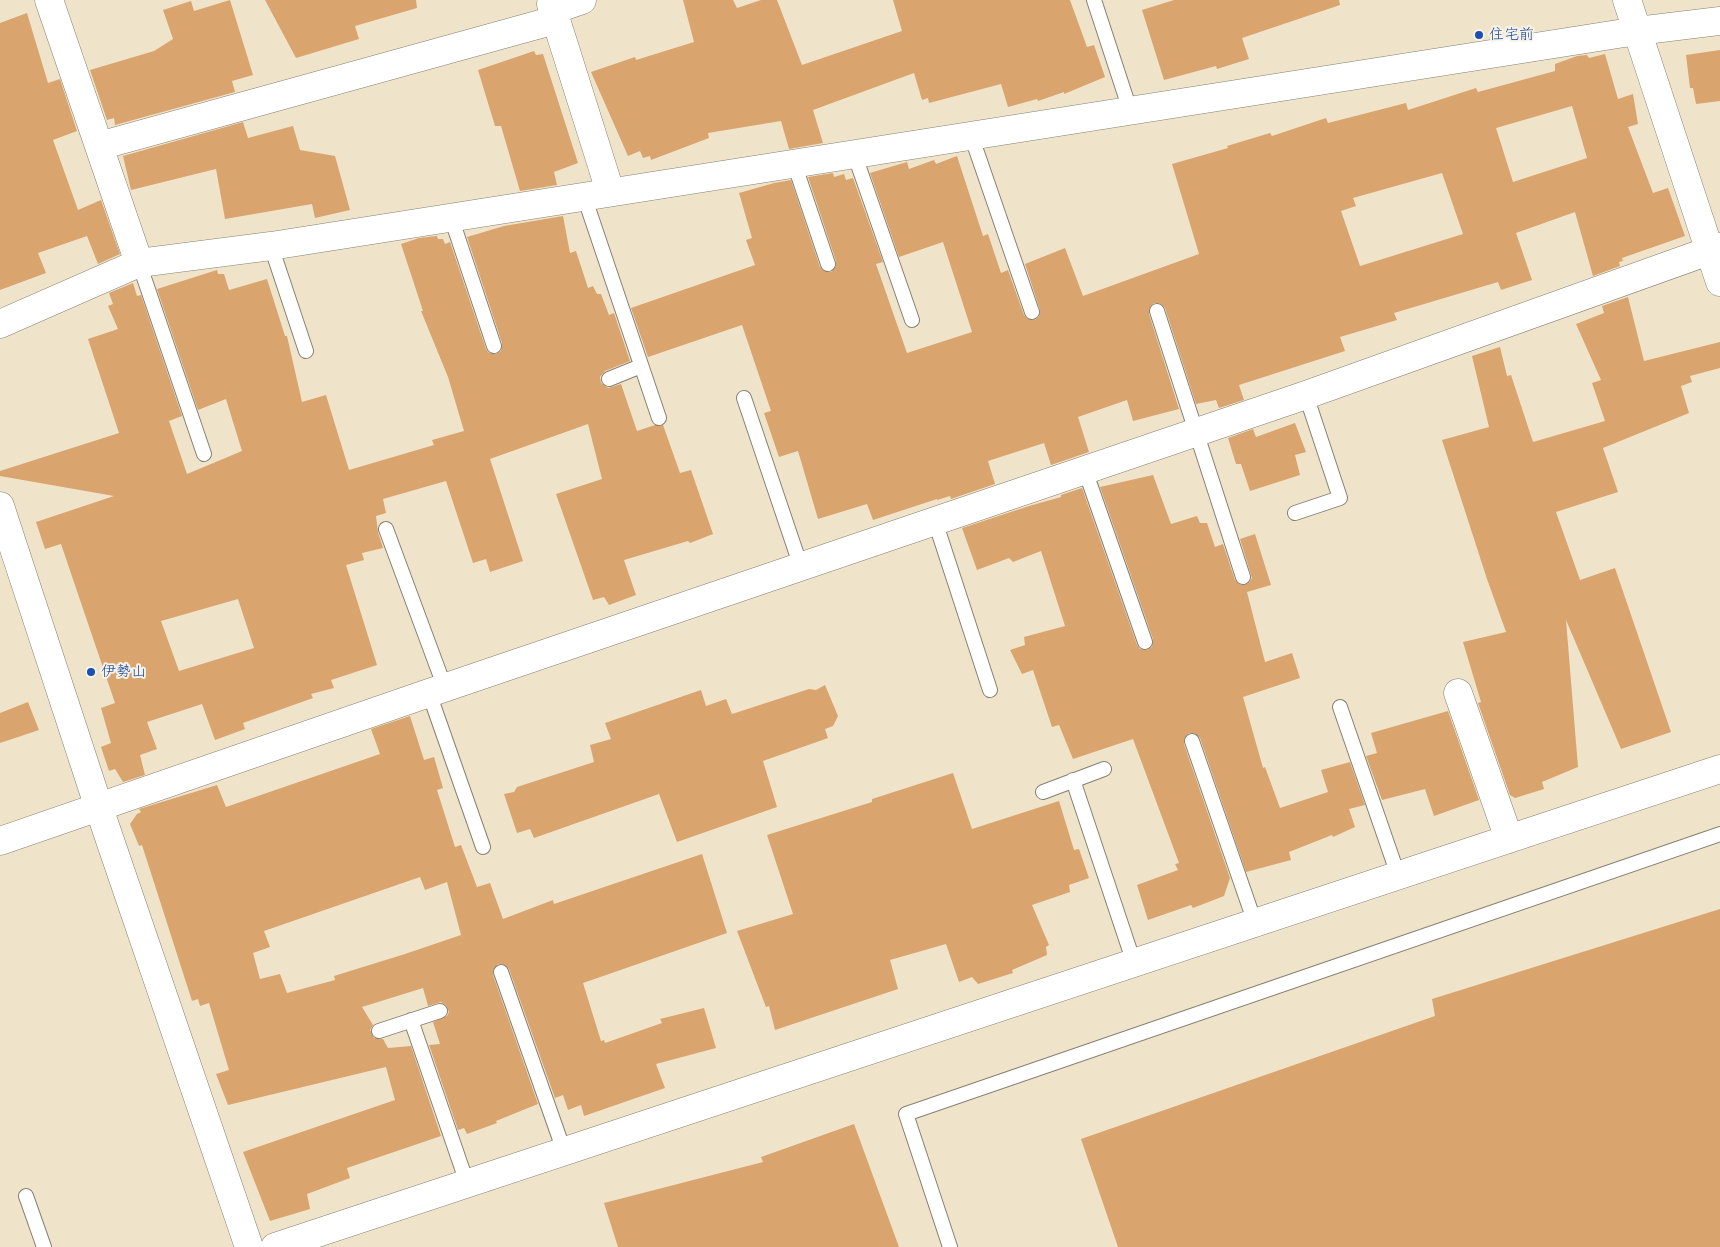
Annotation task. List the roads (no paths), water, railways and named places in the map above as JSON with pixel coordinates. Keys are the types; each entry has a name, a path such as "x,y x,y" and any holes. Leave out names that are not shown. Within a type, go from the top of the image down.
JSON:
{"street":[{"path":"49,0 139,263"},
{"path":"99,146 582,0"},
{"path":"1627,0 1715,248 1720,282"},
{"path":"552,10 597,194"},
{"path":"0,324 139,263 271,246 1637,31 1720,21"},
{"path":"0,841 437,690 1306,395 1715,248"},
{"path":"0,506 99,808 249,1247"},
{"path":"1458,693 1508,839"},
{"path":"276,1247 1720,769"}],"lane":[{"path":"1094,0 1130,110"},
{"path":"971,135 1032,312"},
{"path":"854,153 912,320"},
{"path":"794,163 828,264"},
{"path":"597,194 641,366 659,418"},
{"path":"451,217 494,346"},
{"path":"271,246 306,352"},
{"path":"139,263 204,454"},
{"path":"1157,311 1195,433 1243,576"},
{"path":"609,379 641,366"},
{"path":"1295,513 1340,498 1306,395"},
{"path":"744,398 801,567"},
{"path":"1085,470 1145,642"},
{"path":"935,521 990,690"},
{"path":"386,529 437,690 483,847"},
{"path":"1340,706 1398,875"},
{"path":"1192,741 1254,923"},
{"path":"1043,792 1104,769"},
{"path":"1073,780 1134,963"},
{"path":"950,1247 906,1114 1720,834"},
{"path":"501,972 564,1151"},
{"path":"379,1031 440,1011"},
{"path":"412,1020 467,1183"},
{"path":"26,1196 44,1247"}],"place":[{"name":"住宅前","path":"1479,35"},
{"name":"伊勢山","path":"91,672"}]}
